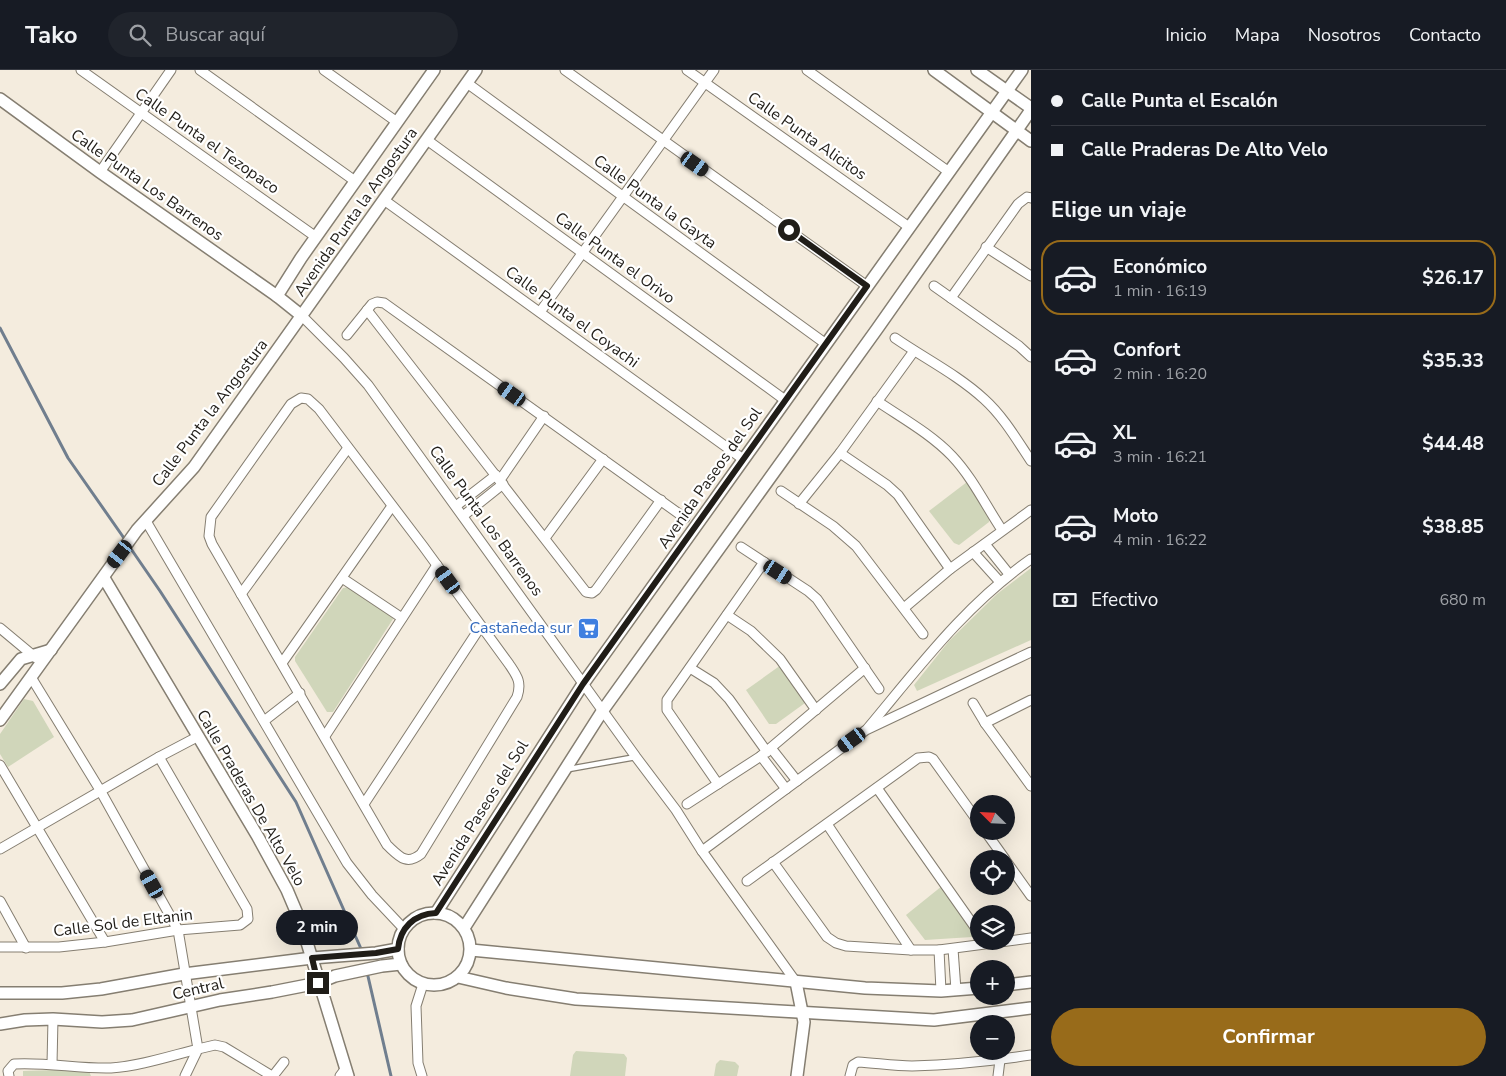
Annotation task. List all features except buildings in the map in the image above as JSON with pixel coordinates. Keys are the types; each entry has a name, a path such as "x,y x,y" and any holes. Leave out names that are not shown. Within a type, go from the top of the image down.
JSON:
{"street":[{"name":"Calle Punta el Tezopaco","path":"81,70 316,237"},
{"path":"100,172 171,70"},
{"path":"200,70 356,181"},
{"path":"324,70 397,122"},
{"name":"Avenida Punta la Angostura","path":"434,70 316,237 277,296 302,316 476,70"},
{"path":"565,70 867,286"},
{"name":"Calle Punta Alicitos","path":"687,70 909,227"},
{"path":"540,312 714,70"},
{"path":"807,70 949,172"},
{"path":"934,70 1031,141"},
{"path":"464,928 603,710 883,321 1031,109 976,70"},
{"name":"Avenida Paseos del Sol","path":"436,913 583,684 1022,70"},
{"name":"Calle Punta la Gayta","path":"466,83 826,344"},
{"name":"Calle Punta Los Barrenos","path":"0,99 100,172 277,296"},
{"name":"Calle Punta el Orivo","path":"427,140 785,400"},
{"path":"950,298 1018,204 1027,198 1031,198"},
{"name":"Calle Punta el Coyachi","path":"384,200 743,459"},
{"path":"986,247 1031,276"},
{"path":"934,286 1019,346 1031,357"},
{"path":"347,335 372,304 384,303 685,518"},
{"path":"367,310 546,538 586,592 592,593 596,590 661,500"},
{"name":"Calle Punta Los Barrenos","path":"302,316 368,385 636,758 676,810 702,851 796,982"},
{"name":"Calle Punta la Angostura","path":"0,720 137,530 194,467 302,316"},
{"path":"894,338 953,376 984,399 1005,422 1031,461"},
{"path":"799,504 840,453 914,351"},
{"path":"300,398 308,399 318,409 348,448 509,664 520,687 517,697 421,854 407,861 387,845 209,536 211,517 291,404 300,398"},
{"path":"877,401 935,441 953,457 1002,530"},
{"path":"463,516 500,480 544,416"},
{"path":"241,594 348,448"},
{"path":"840,453 887,485 898,495 950,569"},
{"path":"546,538 603,458"},
{"path":"456,506 500,480"},
{"path":"781,491 833,526 856,546 924,634"},
{"path":"282,663 392,506"},
{"path":"904,608 950,569 1031,510"},
{"path":"146,521 347,863 372,896 404,929"},
{"path":"985,544 1009,574"},
{"path":"741,548 808,591 817,599 879,689"},
{"path":"973,552 1000,582"},
{"path":"866,730 956,623 1009,574 1031,559"},
{"path":"718,784 668,710 666,706 667,700 764,562"},
{"path":"324,736 437,565"},
{"name":"Calle Praderas De Alto Velo","path":"104,578 258,837 287,890 301,923 345,1073"},
{"path":"342,578 402,618"},
{"path":"727,615 751,631 780,659 816,710"},
{"path":"364,804 481,626"},
{"path":"0,628 42,663"},
{"path":"0,684 21,659 51,650"},
{"path":"702,851 866,730 1031,652"},
{"path":"690,668 714,683 729,699 766,752 786,789"},
{"path":"687,804 766,752 865,668"},
{"path":"31,677 100,790 178,930 198,1049 185,1076"},
{"path":"264,721 300,694"},
{"path":"985,723 1031,700"},
{"path":"973,704 1031,786"},
{"path":"0,849 100,790 197,737"},
{"path":"766,752 797,781"},
{"name":"Calle Sol de Eltanin","path":"0,947 26,948 105,942 178,930 240,925 248,919 247,909 159,757"},
{"path":"747,881 918,758 929,757 933,759 970,810"},
{"path":"0,765 38,826 105,942"},
{"path":"877,788 970,920"},
{"path":"827,824 912,950"},
{"path":"773,862 827,937 836,943 846,946 912,950 954,949 970,946"},
{"path":"1015,874 1031,896"},
{"path":"0,901 26,948"},
{"path":"428,913 442,914 455,919 464,928 468,935 471,950 467,965 458,977 452,981 438,986 423,984 410,976 401,964 398,949 399,942 404,929 415,919 428,913"},
{"path":"1015,940 1031,938"},
{"path":"0,993 62,993 101,989 184,974 398,949"},
{"path":"954,949 956,990"},
{"path":"471,950 865,988 970,989"},
{"path":"939,950 941,990"},
{"name":"Central","path":"0,1024 25,1020 53,1019 102,1022 132,1020 164,1014 191,1006 318,983 335,976 382,966 401,964"},
{"path":"458,977 506,988 576,999 934,1020 1031,1008"},
{"path":"796,982 804,1022 797,1076"},
{"path":"1015,984 1031,982"},
{"path":"422,1076 418,1062 416,1006 423,984"},
{"path":"52,1064 53,1019"},
{"path":"9,1076 8,1070 14,1064 52,1064 112,1068 159,1060 215,1045 224,1047 273,1076 284,1062"},
{"path":"1015,1058 1031,1055"},
{"path":"850,1076 853,1064 858,1062 910,1066 980,1063 1000,1060 998,1076"},
{"path":"922,1076 924,1065"},
{"path":"105,1076 112,1068"}],"lane":[{"path":"565,770 636,758"}],"green space":[{"path":"967,482 990,516 989,522 959,545 954,543 929,511"},
{"path":"1031,568 1031,640 917,691 914,685 949,641 997,594"},
{"path":"349,587 392,614 393,619 333,712 327,712 295,661 295,657 343,588"},
{"path":"781,665 806,698 805,703 776,724 769,724 746,690"},
{"path":"24,699 33,701 54,737 8,767 0,754 0,734"},
{"path":"942,886 970,926 970,937 925,940 906,915"},
{"path":"576,1051 624,1054 627,1058 625,1076 570,1076 573,1055"},
{"path":"720,1060 735,1062 739,1066 737,1076 714,1076 716,1064"},
{"path":"88,1069 91,1076 23,1076 23,1071"}],"waterway":[{"path":"0,328 68,458 126,541"},
{"path":"129,546 296,802 362,951"},
{"path":"367,972 391,1076"}],"place":[{"name":"Castañeda sur","path":"588,628"}],"route":[{"path":"318,983 312,958 376,953 398,949 401,935 409,923 421,915 436,913 583,684 867,286 789,230"}]}
